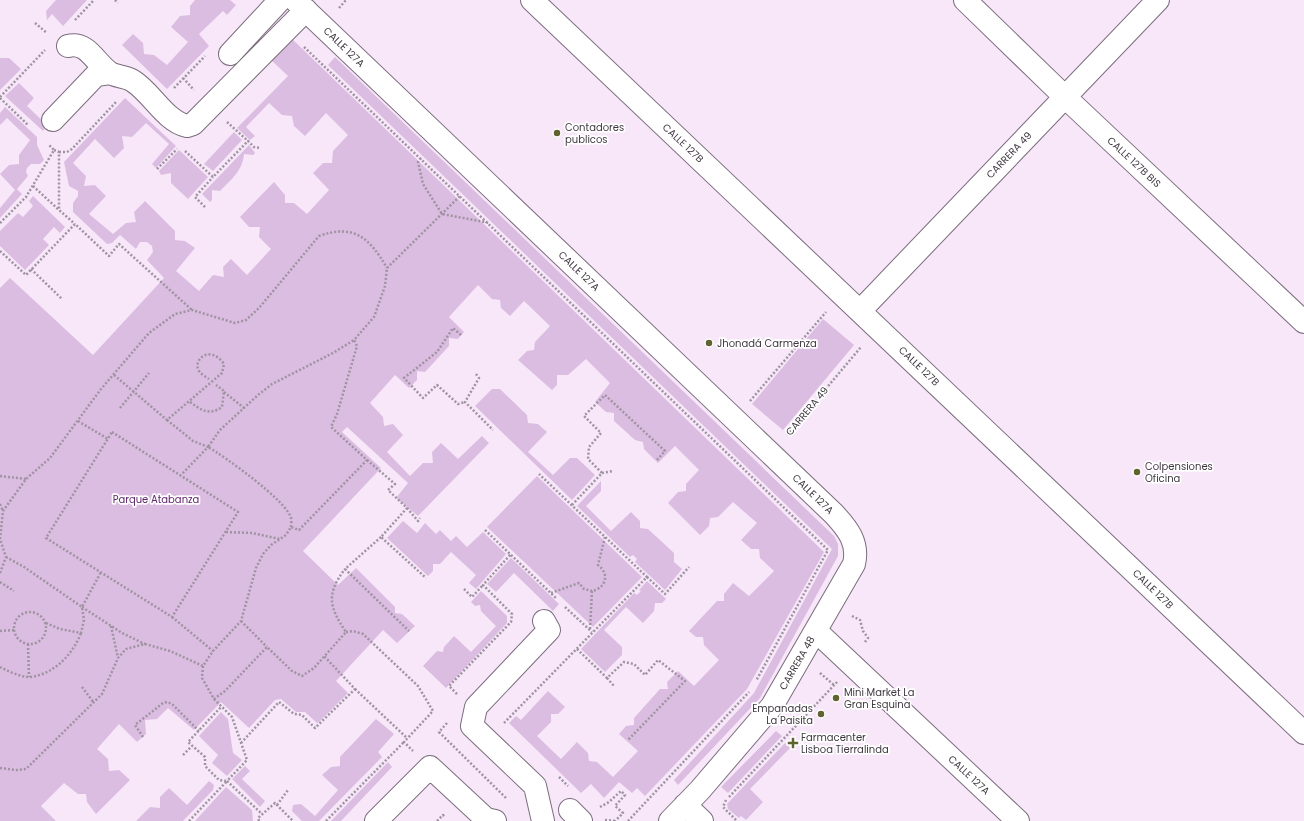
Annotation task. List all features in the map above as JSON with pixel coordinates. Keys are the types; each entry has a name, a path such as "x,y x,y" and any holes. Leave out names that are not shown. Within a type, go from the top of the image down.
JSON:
{"street":[{"path":"230,54 280,0"},
{"name":"CALLE 127B","path":"532,0 1304,733"},
{"name":"CALLE 127B BIS","path":"965,0 1065,97 1304,322"},
{"name":"CARRERA 49","path":"860,311 1158,0"},
{"path":"48,130 96,75 110,73 133,80 175,120 187,126 193,124 297,12"},
{"name":"CALLE 127A","path":"297,12 479,176 734,418 848,529 856,546"},
{"path":"59,41 82,46 110,73"},
{"name":"CARRERA 48","path":"670,821 772,706 854,564 856,546"},
{"path":"543,821 535,786 472,726 476,707 549,630 544,621"},
{"name":"CALLE 127A","path":"816,631 1018,821"},
{"path":"376,821 430,766 486,819 495,821"},
{"path":"685,805 702,821"}],"path":[{"path":"74,20 94,0"},
{"path":"115,0 118,3"},
{"path":"297,12 298,40 461,195 828,550 754,684"},
{"path":"35,23 59,41"},
{"path":"0,103 1,99 31,128"},
{"path":"48,130 54,150 59,152 58,210"},
{"path":"157,170 180,145"},
{"path":"0,223 26,197 54,150"},
{"path":"421,158 418,162 423,184 442,214 490,223"},
{"path":"387,268 479,176"},
{"path":"205,207 195,197 213,177"},
{"path":"33,186 109,256 119,244 192,310 229,322 235,323 246,320 259,308 319,236 330,232 355,233 364,237 374,247 387,268 385,286 374,317 367,327 354,340 334,353 272,384 220,430 208,447 181,475"},
{"path":"0,251 26,276 75,224"},
{"path":"31,269 62,299"},
{"path":"713,439 734,418 842,294"},
{"path":"3,511 26,479 50,458 101,389 149,333 175,314 192,310"},
{"path":"462,335 453,328 437,352 404,378 423,398 437,385 458,404 465,402 479,378 476,374"},
{"name":"CARRERA 49","path":"750,475 771,454 879,328"},
{"path":"354,340 357,346 337,414 331,427 395,484 388,490 418,521 420,518"},
{"path":"167,420 190,402 222,373 224,364 216,355 211,353 206,354 200,360 198,365 199,370 209,379"},
{"path":"120,408 149,373"},
{"path":"114,375 193,441 208,447 231,462 280,503 291,518 291,527 286,536 271,545 263,554 256,568 240,621 213,651 203,666 202,678 214,699 232,717 247,760 190,821"},
{"path":"216,385 244,408"},
{"path":"190,402 199,409 207,412 216,411 222,407 224,391"},
{"path":"602,473 588,460 589,447 601,433 584,416 605,395 665,451 656,461"},
{"path":"465,402 493,430"},
{"path":"78,421 108,439"},
{"path":"172,617 238,512 112,432 46,538 172,617 213,651"},
{"path":"291,527 299,530 367,460"},
{"path":"572,505 602,473 613,471"},
{"path":"539,474 665,594 689,567"},
{"path":"0,476 26,479"},
{"path":"0,504 3,511 0,539 6,557 0,573"},
{"path":"346,632 336,617 331,601 335,583 345,569 381,536 407,508"},
{"path":"485,530 551,594 592,631"},
{"path":"226,532 252,533 280,539"},
{"path":"381,536 426,578"},
{"path":"551,594 580,583 584,589 592,591 600,588 604,584 606,579 605,573 598,566 605,537"},
{"path":"6,557 24,567 82,607 145,644 170,651 203,666"},
{"path":"345,569 409,631"},
{"path":"0,667 10,672 29,677 50,671 65,658 76,646 84,620 82,607 101,572"},
{"path":"509,729 503,723 577,649 592,631 647,577"},
{"path":"0,582 14,591"},
{"path":"464,589 472,596 483,585"},
{"path":"592,591 592,631"},
{"path":"46,623 45,636 34,644 28,644 21,641 14,630 14,622 19,615 24,612 36,613 46,623 60,629 81,633"},
{"path":"860,620 863,631 868,638"},
{"path":"240,621 292,671 302,676 314,668 346,632 353,630 363,634 418,686 432,710 404,742 326,821"},
{"path":"111,625 118,658"},
{"path":"0,631 14,630"},
{"path":"28,644 29,677"},
{"path":"0,768 17,770 26,769 94,704 102,694 118,658 126,649 145,644"},
{"path":"214,699 225,691 267,647"},
{"path":"577,649 608,678 614,686"},
{"path":"324,656 355,689 407,738"},
{"path":"608,678 624,662 634,664 645,674 658,660 685,681 628,740"},
{"path":"737,821 723,807 726,800 837,682"},
{"path":"82,687 94,704"},
{"path":"241,743 279,702 294,714 302,715 315,728 355,689"},
{"path":"628,821 750,691"},
{"path":"144,737 135,726 167,702 172,704 199,731"},
{"path":"221,707 188,742 205,757 204,766 219,780 227,781 262,814"},
{"path":"404,742 430,766"},
{"path":"183,755 192,746"},
{"path":"558,776 575,807"},
{"path":"277,805 288,790"},
{"path":"603,820 616,821 623,813 615,806 625,795 621,791 609,802"},
{"path":"259,821 258,818 275,803 293,821"},
{"path":"437,821 443,815 450,821"}],"green space":[{"path":"56,0 87,0 63,26 52,14 47,20 46,11"},
{"path":"195,0 230,0 236,5 227,15 223,11 199,34 209,46 167,89 122,45 133,34 143,43 144,54 154,55 167,65 188,42 171,27 180,16 190,15 190,6"},
{"name":"Parque Atabanza","path":"290,37 824,552 747,689 645,796 637,788 632,793 619,782 604,798 591,784 581,793 509,723 516,716 521,720 548,691 565,707 558,714 551,714 551,722 537,736 561,759 577,742 588,753 589,761 597,762 613,777 638,751 619,734 626,726 634,725 634,718 660,689 668,689 667,682 678,671 694,686 719,660 704,645 703,637 696,637 689,631 717,601 724,601 724,594 733,583 749,596 774,571 760,558 759,549 751,549 741,540 757,523 733,502 718,517 710,518 709,526 700,535 668,503 678,492 686,491 686,484 699,470 675,446 658,463 644,449 643,442 635,440 614,421 614,413 606,412 595,402 610,383 586,359 568,375 557,375 557,385 552,390 518,360 527,351 534,350 535,342 550,326 524,301 510,316 501,308 500,300 492,299 478,285 449,317 464,332 458,339 449,338 449,346 425,372 417,371 417,380 409,388 395,375 370,403 383,417 384,426 393,424 403,435 387,452 410,476 423,463 433,463 432,452 441,443 458,459 482,436 489,443 418,516 396,498 408,483 347,427 342,432 381,468 303,551 338,585 356,568 395,607 395,613 402,614 415,626 397,643 383,630 336,681 348,693 317,723 305,712 296,712 281,699 275,700 249,728 221,702 194,730 168,708 157,719 145,720 146,734 137,742 119,724 97,749 108,759 109,771 119,770 130,780 96,814 87,802 86,794 78,794 64,783 41,806 56,821 0,821 0,288 10,278 93,355 164,278 147,260 153,252 152,246 147,242 140,242 136,249 120,235 112,243 107,244 73,212 73,203 78,196 78,191 69,186 64,162 125,98 176,146 156,168 152,164 169,144 146,123 132,137 122,136 124,148 114,158 95,139 73,163 86,176 84,186 95,185 106,196 89,214 113,234 126,223 136,222 134,212 145,201 175,231 175,240 185,241 195,248 176,271 199,291 213,275 224,277 223,267 231,259 247,275 271,249 259,237 260,227 249,227 240,217 274,182 285,195 285,203 294,203 307,214 329,190 313,173 323,163 332,163 333,151 348,135 326,113 305,136 294,126 292,116 282,115 269,103 246,127 255,136 250,140 237,128 288,76 270,59"},
{"path":"335,57 834,536 838,544 838,556 760,698 678,785 674,780 754,693 832,549 328,65"},
{"path":"0,58 9,58 21,69 0,90"},
{"path":"19,83 34,98 27,106 47,125 43,131 5,96"},
{"path":"5,107 37,137 37,145 44,160 40,164 31,164 27,168 26,172 28,176 17,189 22,194 0,218 0,208 15,190 0,174 9,165 19,164 19,155 30,140 7,118 0,125 0,113"},
{"path":"234,132 242,140 213,171 204,164"},
{"path":"249,145 255,153 253,155 244,154 239,170 232,179 220,191 212,190 212,200 210,202 202,194"},
{"path":"179,150 208,177 188,199 171,183 171,173 161,175 159,171"},
{"path":"33,196 65,227 60,233 54,227 43,239 49,245 25,270 0,246 0,231 18,213 23,217 33,206 29,201"},
{"path":"823,319 854,345 783,430 752,404"},
{"path":"492,389 500,389 527,415 528,423 538,424 547,432 528,452 553,475 570,458 577,458 595,475 572,500 475,406"},
{"path":"537,476 642,577 593,627 487,527"},
{"path":"601,481 601,491 586,506 611,531 631,512 640,521 640,528 648,529 674,553 674,562 682,569 665,590 635,562 637,559 633,555 630,557 577,506"},
{"path":"403,521 417,533 425,523 436,534 440,530 451,541 456,536 467,547 483,532 506,554 476,589 469,583 476,575 451,552 440,564 433,564 433,571 428,576 387,538"},
{"path":"511,558 559,604 553,611 514,573 496,592 487,584"},
{"path":"647,581 666,599 662,603 655,603 654,611 643,623 626,607 604,630 622,647 622,655 605,672 581,649 634,593 637,595 641,591 639,590"},
{"path":"481,591 507,616 507,623 446,688 423,666 437,651 443,652 444,647 454,636 471,652 496,626 481,611 480,605 475,606 471,602"},
{"path":"221,712 228,719 233,753 242,760 227,776 212,763 218,755 199,736"},
{"path":"376,719 394,734 378,752 382,757 319,821 302,821 292,811 293,805 301,804 315,816 338,790 322,775 331,767 340,766 340,757"},
{"path":"776,731 782,736 728,793 721,787"},
{"path":"785,743 790,748 750,789 763,802 746,820 741,816 739,818 728,809 727,804"},
{"path":"388,762 392,767 341,821 331,821"},
{"path":"245,766 250,771 242,779 265,801 260,807 232,779"},
{"path":"209,781 214,785 213,790 183,821 136,821 150,807 160,808 160,797 169,788 187,805"},
{"path":"226,787 252,810 253,821 195,821"}],"place":[{"name":"Contadores publicos","path":"557,133"},
{"name":"Jhonadá Carmenza","path":"709,343"},
{"name":"Colpensiones Oficina","path":"1137,472"},
{"name":"Mini Market La Gran Esquina","path":"836,698"},
{"name":"Empanadas La Paisita","path":"821,714"},
{"name":"Farmacenter Lisboa Tierralinda","path":"793,743"}]}
